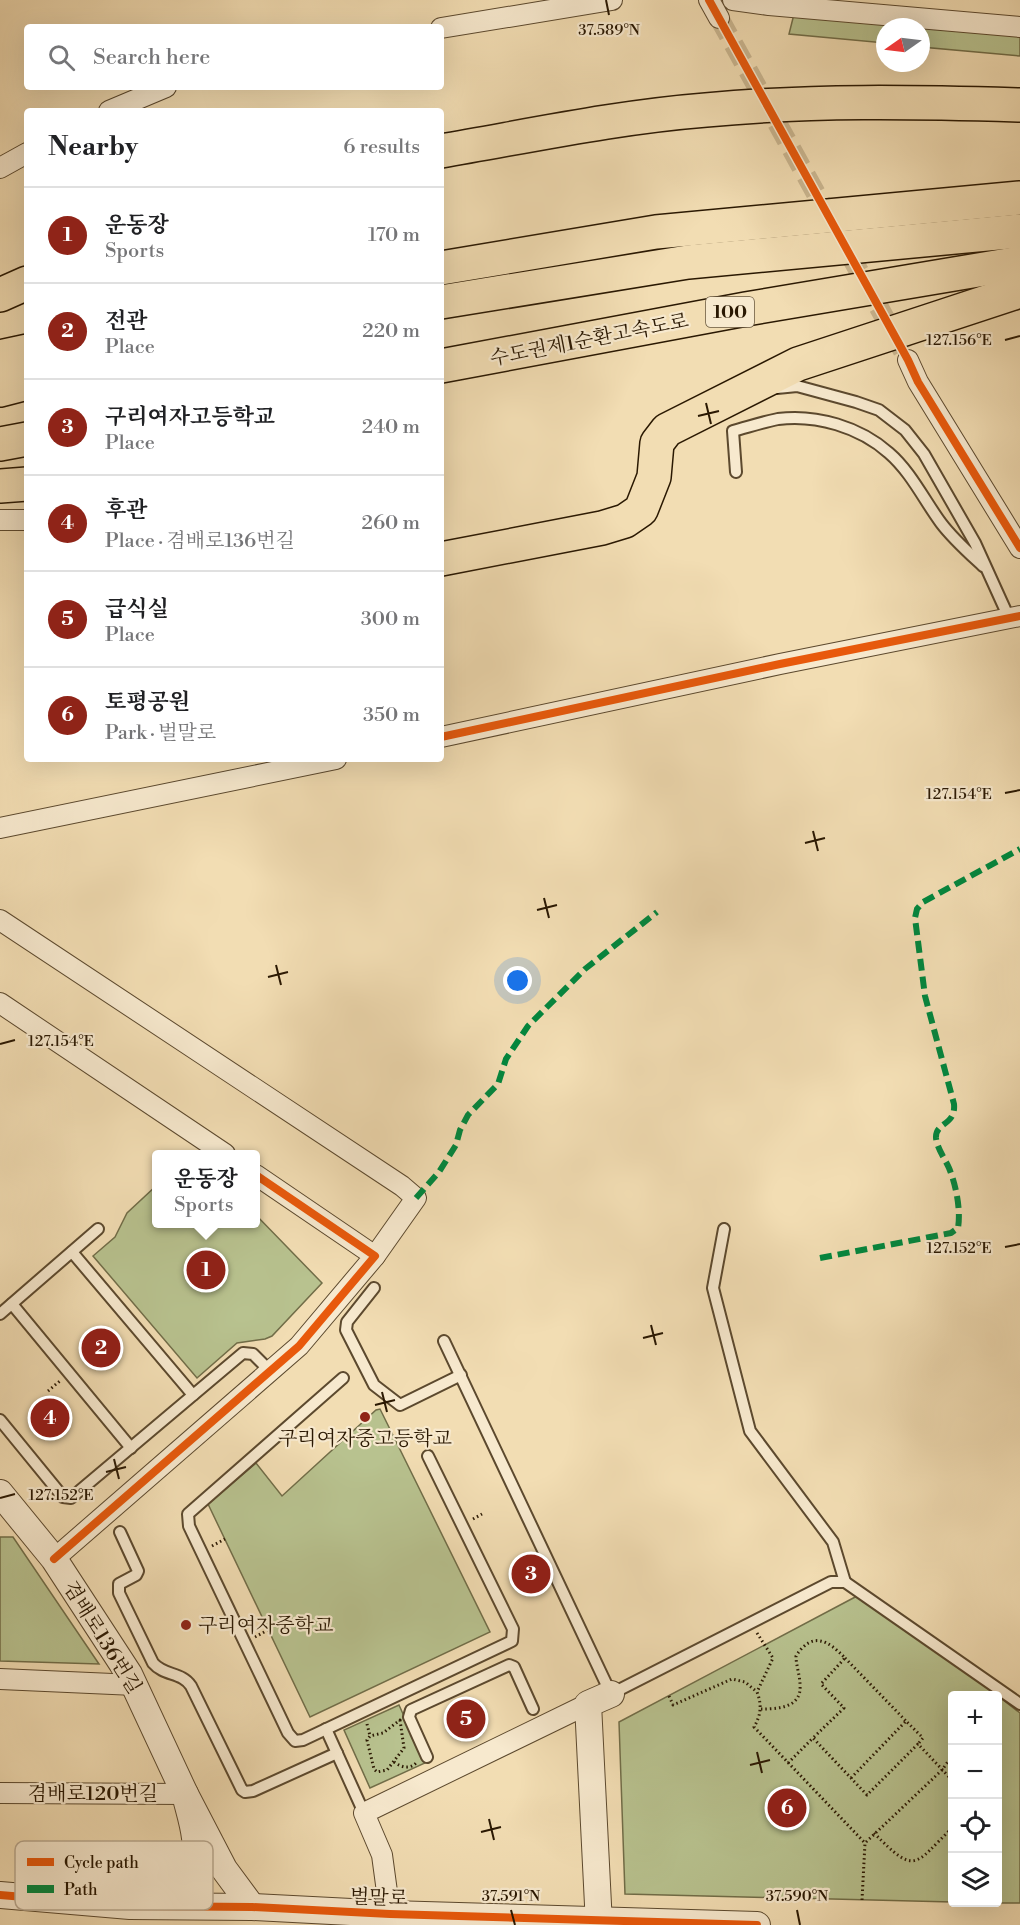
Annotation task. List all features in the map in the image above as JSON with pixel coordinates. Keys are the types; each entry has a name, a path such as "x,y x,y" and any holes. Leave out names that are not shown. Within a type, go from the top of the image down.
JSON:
{"highway":[{"path":"444,151 704,110 783,104 1020,105"},
{"path":"444,267 656,232 1020,198"},
{"path":"444,302 688,262 1020,231"},
{"name":"수도권제1순환고속도로","path":"444,365 747,309 1020,263"},
{"path":"0,295 24,284"},
{"path":"444,558 602,528 625,521 641,510 654,477 657,443 667,430 798,364 1020,291"},
{"path":"0,357 24,352"},
{"path":"0,390 24,384"},
{"path":"0,444 24,440"},
{"path":"0,486 24,484"}],"street":[{"path":"444,28 612,0"},
{"path":"709,0 719,18"},
{"path":"733,0 1020,27"},
{"path":"116,108 159,90"},
{"path":"0,168 24,155"},
{"path":"908,360 918,382 1020,548"},
{"path":"0,520 24,520"},
{"path":"444,736 780,664 1015,617"},
{"path":"0,828 321,762"},
{"path":"0,920 402,1186 416,1198 375,1256 299,1346 54,1559"},
{"path":"0,1003 218,1150"},
{"path":"260,1178 375,1256"},
{"name":"겸배로136번길","path":"0,1493 54,1559 135,1685 185,1794"},
{"path":"0,1679 135,1685"},
{"path":"390,1914 382,1855 364,1813 600,1699 599,1922"},
{"name":"겸배로120번길","path":"0,1793 185,1794"},
{"path":"185,1794 195,1841"},
{"path":"185,1794 209,1841"},
{"path":"213,1848 252,1916"},
{"name":"벌말로","path":"0,1895 15,1896"},
{"name":"벌말로","path":"199,1910 252,1916 390,1914 757,1925"}],"lane":[{"path":"744,391 797,386 879,410 905,430 924,454 1015,617"},
{"path":"736,472 733,431 778,419 811,419 838,424 865,436 890,453 913,481 942,525 988,570"},
{"path":"0,1314 99,1229"},
{"path":"724,1229 713,1288 750,1431 833,1542 845,1582"},
{"path":"72,1252 193,1395"},
{"path":"374,1288 345,1326 377,1390 400,1405 461,1375"},
{"path":"12,1304 131,1448"},
{"path":"444,1341 461,1375 600,1699 831,1582 845,1582 1020,1704"},
{"path":"0,1420 67,1499 74,1496 243,1353 253,1354 270,1371"},
{"path":"343,1378 190,1511 187,1518 290,1736 295,1741 326,1730 512,1641 513,1633 428,1456"},
{"path":"120,1532 138,1571 119,1584 119,1593 153,1664 159,1669 182,1676 191,1686 242,1790 254,1791 337,1753"},
{"path":"422,1757 409,1712 512,1665 533,1709"},
{"path":"433,1680 441,1696"},
{"path":"326,1730 364,1813"}],"path":[{"path":"751,1624 773,1658 757,1692"},
{"path":"761,1709 781,1709 794,1701 799,1694 800,1685 796,1656 810,1641 821,1640 829,1643 845,1658 923,1738 867,1795 813,1738"},
{"path":"788,1763 844,1708 821,1684 845,1658"},
{"path":"669,1695 673,1705 732,1679 745,1682 757,1692 761,1702 761,1709 754,1727 865,1843"},
{"path":"400,1720 405,1742 401,1752 384,1772 375,1771 368,1747 369,1738 383,1733 400,1720"},
{"path":"850,1778 906,1721"},
{"path":"918,1744 948,1776"},
{"path":"401,1752 410,1751"},
{"path":"394,1762 401,1767 408,1767 422,1757"},
{"path":"862,1900 865,1843 948,1762"},
{"path":"874,1833 894,1854 903,1860 913,1862 920,1859 948,1832"}],"green space":[{"path":"794,14 876,20 876,42 789,34"},
{"path":"930,24 1020,30 1020,56 930,48"},
{"path":"152,1190 152,1228 260,1228 260,1219 322,1283 272,1336 237,1343 197,1378 93,1256 115,1237 127,1213"},
{"path":"380,1409 490,1632 310,1717 208,1504 256,1463 282,1496 376,1410"},
{"path":"0,1537 13,1537 99,1664 0,1661"},
{"path":"859,1595 991,1691 948,1691 948,1902 625,1894 619,1722"},
{"path":"1002,1699 1020,1713 1020,1903 1002,1903"},
{"path":"399,1705 425,1763 370,1788 344,1730"}],"tunnel":[{"path":"719,18 908,360"}],"marked path":[{"path":"820,1258 951,1233 958,1228 956,1190 936,1138 939,1129 952,1116 954,1104 925,996 915,918 917,909 923,902 1020,849"},
{"path":"416,1198 439,1172 456,1145 460,1130 468,1115 498,1084 506,1059 528,1026 585,969 657,912"}],"cycle path":[{"path":"709,0 918,382 1020,548"},
{"path":"444,736 780,664 1020,616"},
{"path":"54,1559 299,1346 375,1256 260,1178"},
{"path":"0,1895 15,1896"},
{"path":"213,1907 757,1925"}],"place":[{"name":"운동장","path":"206,1270"},
{"name":"전관","path":"101,1348"},
{"name":"구리여자중고등학교","path":"365,1417"},
{"name":"후관","path":"50,1418"},
{"name":"구리여자고등학교","path":"531,1574"},
{"name":"구리여자중학교","path":"186,1625"},
{"name":"급식실","path":"466,1719"},
{"name":"토평공원","path":"787,1808"}]}
